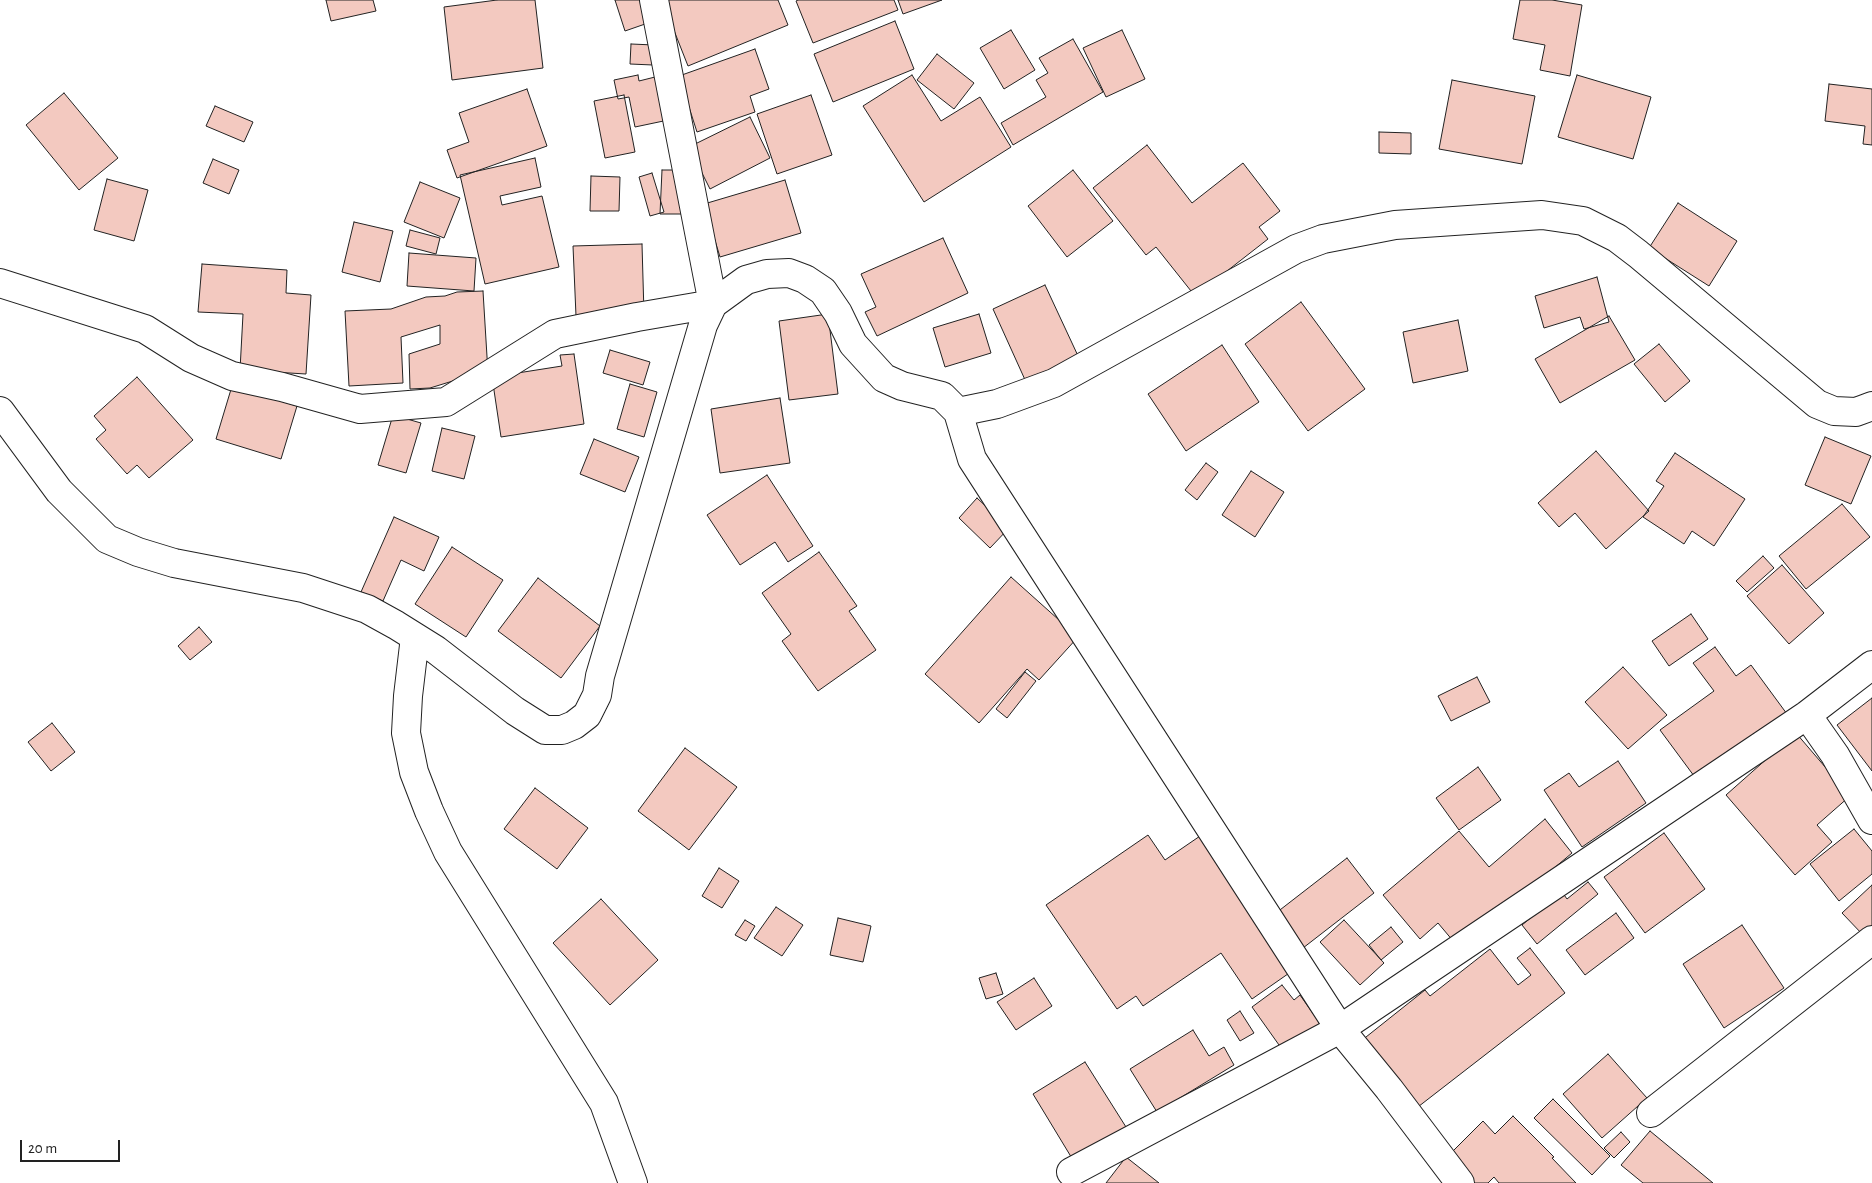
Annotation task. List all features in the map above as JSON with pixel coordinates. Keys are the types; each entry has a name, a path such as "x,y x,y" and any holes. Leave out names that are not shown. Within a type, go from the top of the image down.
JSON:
{"street":[{"path":"0,411 59,491 107,539 138,552 174,563 303,588 367,609 436,650 515,711 544,730 562,730 574,726 587,715 597,696 600,676 703,325 713,304 654,0"},
{"path":"958,412 997,404 1054,382 1296,249 1324,239 1395,225 1542,215 1583,221 1617,238 1817,404 1834,411 1856,412 1872,406"},
{"path":"0,283 145,329 191,358 232,376 282,387 360,409 446,402 555,334 713,304 746,280 767,274 789,273 805,278 823,291 838,313 853,344 884,378 902,386 942,396 958,412 972,459 1340,1029 1389,1088 1460,1183"},
{"path":"415,637 406,733 414,772 429,811 448,852 604,1104 633,1183"},
{"path":"1071,1172 1340,1029 1807,715 1872,665"},
{"path":"1807,715 1835,755 1872,820"},
{"path":"1651,1113 1872,940"}],"building":[{"path":"326,0 373,0 376,11 331,21"},
{"path":"497,0 535,0 543,68 452,80 444,7"},
{"path":"615,0 640,0 648,23 625,31"},
{"path":"662,0 778,0 788,25 688,66"},
{"path":"894,0 898,10 813,43 796,1"},
{"path":"898,0 942,0 903,14"},
{"path":"1520,0 1552,0 1582,5 1570,76 1540,70 1545,45 1513,39"},
{"path":"895,21 914,69 833,102 814,54"},
{"path":"1011,30 1035,70 1004,89 980,48"},
{"path":"1122,30 1145,79 1106,97 1083,48"},
{"path":"1073,39 1103,92 1013,145 1001,123 1046,97 1036,80 1048,73 1039,58"},
{"path":"631,44 654,45 653,65 630,64"},
{"path":"755,49 769,89 750,96 755,112 697,132 679,76"},
{"path":"937,54 974,83 954,109 917,80"},
{"path":"638,75 639,81 663,75 673,119 635,127 629,97 618,99 614,80"},
{"path":"912,75 941,121 980,97 1011,147 924,202 863,106"},
{"path":"1577,75 1651,97 1633,159 1558,137"},
{"path":"1452,80 1535,96 1522,164 1439,149"},
{"path":"1829,84 1872,89 1872,145 1863,144 1865,126 1825,121"},
{"path":"527,89 547,146 457,178 447,150 469,142 459,113"},
{"path":"64,93 118,158 79,190 26,125"},
{"path":"624,95 635,152 605,158 594,101"},
{"path":"811,95 832,155 777,174 757,114"},
{"path":"215,106 253,122 244,142 206,126"},
{"path":"750,117 770,158 710,189 689,147"},
{"path":"1379,132 1411,133 1411,154 1379,153"},
{"path":"1147,145 1192,203 1243,163 1280,211 1259,227 1268,239 1195,296 1156,247 1146,255 1093,188"},
{"path":"535,158 541,187 500,196 502,205 542,196 559,267 485,284 460,175"},
{"path":"213,159 239,170 229,194 203,183"},
{"path":"662,170 684,170 683,214 660,214"},
{"path":"1073,170 1113,221 1067,257 1028,206"},
{"path":"652,173 664,212 650,216 639,177"},
{"path":"591,176 620,177 619,211 590,211"},
{"path":"107,179 148,190 134,241 94,230"},
{"path":"785,180 801,233 720,257 704,204"},
{"path":"420,182 460,198 444,238 404,222"},
{"path":"1678,203 1737,241 1709,286 1649,248"},
{"path":"354,222 393,231 380,282 342,272"},
{"path":"410,230 440,238 436,254 406,246"},
{"path":"943,238 968,293 877,336 865,312 876,307 861,274"},
{"path":"642,244 644,314 576,316 573,246"},
{"path":"409,253 476,258 474,291 407,286"},
{"path":"202,264 287,270 286,293 311,295 306,374 240,370 243,314 198,312"},
{"path":"1597,277 1609,322 1584,329 1580,317 1544,328 1535,296"},
{"path":"1045,285 1079,358 1026,382 993,309"},
{"path":"483,291 488,373 430,388 410,389 409,354 440,344 440,325 401,337 403,383 349,386 345,311 391,309 426,297 445,296 457,292"},
{"path":"1301,302 1365,389 1308,431 1245,344"},
{"path":"828,314 838,394 789,400 779,321"},
{"path":"979,314 991,353 945,367 933,328"},
{"path":"1609,316 1635,360 1560,403 1535,359"},
{"path":"1458,320 1468,371 1413,383 1403,332"},
{"path":"1659,344 1690,381 1665,402 1634,364"},
{"path":"1222,345 1259,402 1186,451 1148,394"},
{"path":"610,350 650,362 643,385 603,373"},
{"path":"574,354 584,424 501,437 492,377 562,366 560,355"},
{"path":"137,377 193,440 149,478 137,465 127,474 96,439 106,430 94,416"},
{"path":"630,384 657,392 644,437 617,429"},
{"path":"232,386 297,406 281,459 216,439"},
{"path":"780,398 790,463 720,473 711,409"},
{"path":"393,415 421,423 406,473 378,465"},
{"path":"442,428 475,436 464,479 432,471"},
{"path":"1825,437 1871,456 1851,504 1805,485"},
{"path":"594,439 639,457 625,492 580,474"},
{"path":"1596,451 1649,511 1606,549 1575,513 1559,527 1538,503"},
{"path":"1675,453 1745,499 1714,546 1692,531 1684,544 1643,517 1664,486 1656,481"},
{"path":"1206,463 1218,472 1197,500 1185,490"},
{"path":"1251,471 1284,492 1255,537 1222,515"},
{"path":"767,475 813,546 788,562 775,542 740,565 707,515"},
{"path":"977,498 1009,528 990,548 959,518"},
{"path":"1842,504 1870,537 1806,589 1779,556"},
{"path":"394,517 439,537 424,571 401,560 383,601 361,592"},
{"path":"452,547 503,580 466,637 415,604"},
{"path":"819,552 857,606 849,611 876,650 818,691 782,641 791,634 762,593"},
{"path":"1763,556 1774,568 1747,592 1736,581"},
{"path":"1782,565 1824,613 1789,644 1747,596"},
{"path":"1011,577 1078,637 1039,680 1027,669 979,723 925,674"},
{"path":"538,578 600,626 561,678 498,631"},
{"path":"1691,614 1708,639 1669,666 1652,641"},
{"path":"199,627 212,642 190,660 178,646"},
{"path":"1715,647 1736,676 1751,665 1787,714 1697,780 1660,730 1714,691 1693,663"},
{"path":"1623,667 1667,715 1628,749 1585,702"},
{"path":"1025,672 1036,681 1007,718 996,709"},
{"path":"1477,677 1490,702 1451,721 1438,696"},
{"path":"1872,698 1872,771 1837,725"},
{"path":"52,723 75,752 51,771 28,742"},
{"path":"1796,733 1850,796 1817,825 1832,842 1795,875 1726,795"},
{"path":"685,748 737,787 689,850 638,811"},
{"path":"1618,761 1646,803 1582,847 1544,790 1569,773 1579,787"},
{"path":"1478,767 1501,800 1459,830 1436,798"},
{"path":"535,788 588,828 557,869 504,829"},
{"path":"1545,819 1572,853 1459,948 1438,923 1420,939 1383,895 1459,831 1489,867"},
{"path":"1854,829 1872,851 1872,874 1839,901 1810,864"},
{"path":"1664,833 1705,889 1645,933 1604,877"},
{"path":"1203,834 1295,969 1252,999 1221,953 1143,1006 1136,996 1117,1009 1046,905 1148,835 1165,860"},
{"path":"1347,858 1374,893 1303,948 1276,913"},
{"path":"719,868 739,881 722,908 702,896"},
{"path":"1588,882 1598,894 1537,944 1522,925 1562,892 1567,899"},
{"path":"1872,885 1872,928 1864,936 1842,913"},
{"path":"601,899 658,960 610,1005 553,943"},
{"path":"776,907 803,925 782,956 754,938"},
{"path":"1616,913 1634,938 1585,975 1566,950"},
{"path":"838,918 871,926 863,962 830,955"},
{"path":"745,920 755,926 746,941 735,935"},
{"path":"1344,920 1384,963 1360,985 1320,942"},
{"path":"1742,925 1784,988 1724,1028 1683,964"},
{"path":"1391,927 1403,942 1381,960 1369,945"},
{"path":"1530,948 1565,993 1414,1110 1361,1041 1425,990 1430,996 1490,949 1518,985 1531,975 1517,958"},
{"path":"996,973 1003,994 986,999 979,978"},
{"path":"1034,978 1052,1006 1016,1030 997,1002"},
{"path":"1282,985 1294,1000 1300,995 1321,1025 1284,1052 1252,1007"},
{"path":"1240,1011 1254,1033 1240,1041 1227,1020"},
{"path":"1193,1030 1209,1056 1224,1047 1234,1065 1157,1112 1130,1069"},
{"path":"1608,1054 1647,1098 1602,1138 1563,1094"},
{"path":"1085,1062 1126,1127 1073,1160 1033,1094"},
{"path":"1553,1099 1610,1156 1592,1175 1534,1118"},
{"path":"1513,1116 1554,1157 1552,1158 1576,1183 1499,1183 1494,1177 1488,1183 1475,1183 1448,1156 1483,1121 1495,1134"},
{"path":"1650,1131 1713,1183 1643,1183 1621,1165"},
{"path":"1621,1132 1630,1142 1614,1158 1604,1148"},
{"path":"1126,1157 1159,1183 1106,1183"}]}
